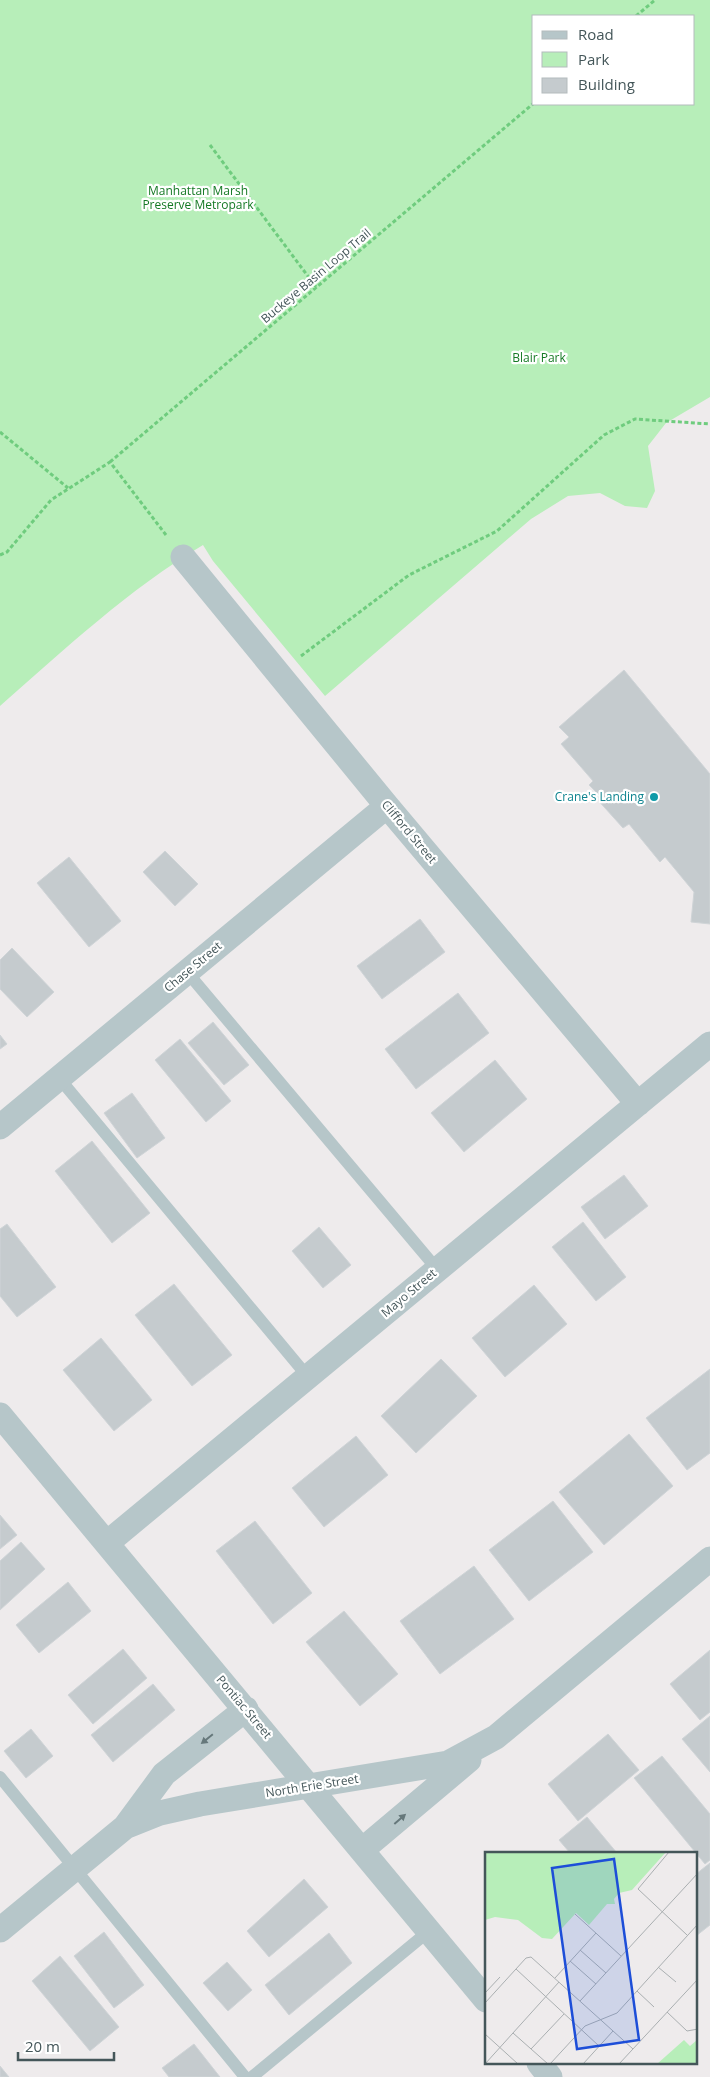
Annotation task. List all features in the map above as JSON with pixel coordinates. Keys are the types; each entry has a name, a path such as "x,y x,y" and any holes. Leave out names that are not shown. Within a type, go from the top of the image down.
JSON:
{"street":[{"name":"Clifford Street","path":"183,557 387,806 638,1104"},
{"name":"Chase Street","path":"0,1127 387,806"},
{"name":"Mayo Street","path":"107,1542 710,1044"},
{"name":"Pontiac Street","path":"0,1415 485,1999"},
{"name":"North Erie Street","path":"362,1850 710,1559"},
{"name":"North Erie Street","path":"0,1930 125,1827 164,1774 246,1709"},
{"name":"North Erie Street","path":"125,1827 168,1811 448,1763 496,1737"},
{"path":"540,2064 550,2077"}],"lane":[{"path":"188,972 437,1269"},
{"path":"59,1078 308,1377"},
{"path":"0,1777 245,2077"},
{"path":"252,2077 429,1931"}],"path":[{"path":"637,15 655,0"},
{"name":"Buckeye Basin Loop Trail","path":"0,555 7,552 51,500 110,462 532,105"},
{"path":"210,145 316,288"},
{"path":"278,673 409,575 497,531 604,435 635,419 710,424"},
{"path":"0,432 68,488"},
{"path":"110,462 183,557"}],"green space":[{"name":"Manhattan Marsh Preserve Metropark","path":"0,0 710,0 710,397 666,423 648,446 655,491 647,508 625,506 600,493 568,496 531,519 325,696 213,561 203,545 123,600 0,706"}],"building":[{"name":"Crane's Landing","path":"624,670 710,774 710,924 691,922 694,892 665,857 660,862 629,824 623,828 596,798 600,796 589,785 593,781 561,744 569,737 559,727"},
{"path":"165,851 198,884 175,906 143,872"},
{"path":"69,857 121,921 89,947 37,883"},
{"path":"420,919 445,952 382,999 357,966"},
{"path":"12,948 54,992 27,1017 0,989 0,960"},
{"path":"458,993 489,1033 416,1089 385,1049"},
{"path":"213,1022 249,1065 224,1085 188,1043"},
{"path":"0,1035 7,1044 0,1049"},
{"path":"180,1039 231,1101 206,1122 155,1060"},
{"path":"495,1060 527,1099 464,1152 431,1113"},
{"path":"132,1093 165,1138 137,1158 104,1113"},
{"path":"92,1141 150,1213 112,1243 55,1171"},
{"path":"624,1175 648,1206 605,1239 581,1207"},
{"path":"583,1222 626,1277 596,1301 552,1247"},
{"path":"7,1224 56,1287 17,1317 0,1296 0,1229"},
{"path":"319,1227 351,1265 323,1288 292,1251"},
{"path":"174,1284 232,1355 192,1386 135,1315"},
{"path":"534,1285 567,1324 505,1377 472,1338"},
{"path":"101,1338 152,1400 114,1431 63,1370"},
{"path":"441,1359 477,1396 416,1453 381,1416"},
{"path":"710,1369 710,1453 687,1470 646,1418"},
{"path":"629,1434 673,1486 604,1545 559,1492"},
{"path":"356,1436 388,1475 324,1527 292,1488"},
{"path":"553,1501 593,1552 529,1601 489,1550"},
{"path":"0,1515 17,1535 0,1549"},
{"path":"255,1521 312,1593 273,1624 216,1551"},
{"path":"21,1542 45,1569 0,1610 0,1561"},
{"path":"474,1566 514,1619 440,1674 400,1621"},
{"path":"68,1582 91,1611 39,1653 16,1625"},
{"path":"344,1611 398,1674 360,1706 306,1642"},
{"path":"123,1649 147,1678 93,1724 68,1695"},
{"path":"710,1650 710,1712 700,1720 670,1684"},
{"path":"153,1684 175,1710 113,1762 91,1735"},
{"path":"710,1716 710,1772 682,1739"},
{"path":"31,1729 53,1756 26,1778 4,1751"},
{"path":"608,1734 639,1770 578,1821 548,1784"},
{"path":"662,1756 710,1814 710,1860 705,1864 698,1856 698,1852 695,1852 634,1778"},
{"path":"587,1817 616,1852 569,1852 559,1840"},
{"path":"710,1863 710,1925 698,1934 698,1872"},
{"path":"304,1879 328,1907 269,1957 247,1931"},
{"path":"104,1932 144,1985 114,2008 74,1956"},
{"path":"329,1933 352,1963 289,2015 265,1985"},
{"path":"60,1956 119,2027 90,2051 32,1981"},
{"path":"227,1962 252,1990 228,2011 203,1983"},
{"path":"194,2044 220,2077 169,2077 162,2068"},
{"path":"0,2066 9,2077 0,2077"}],"place":[{"name":"Crane's Landing","path":"654,797"}],"park label":[{"name":"Blair Park","path":"539,358"}]}
